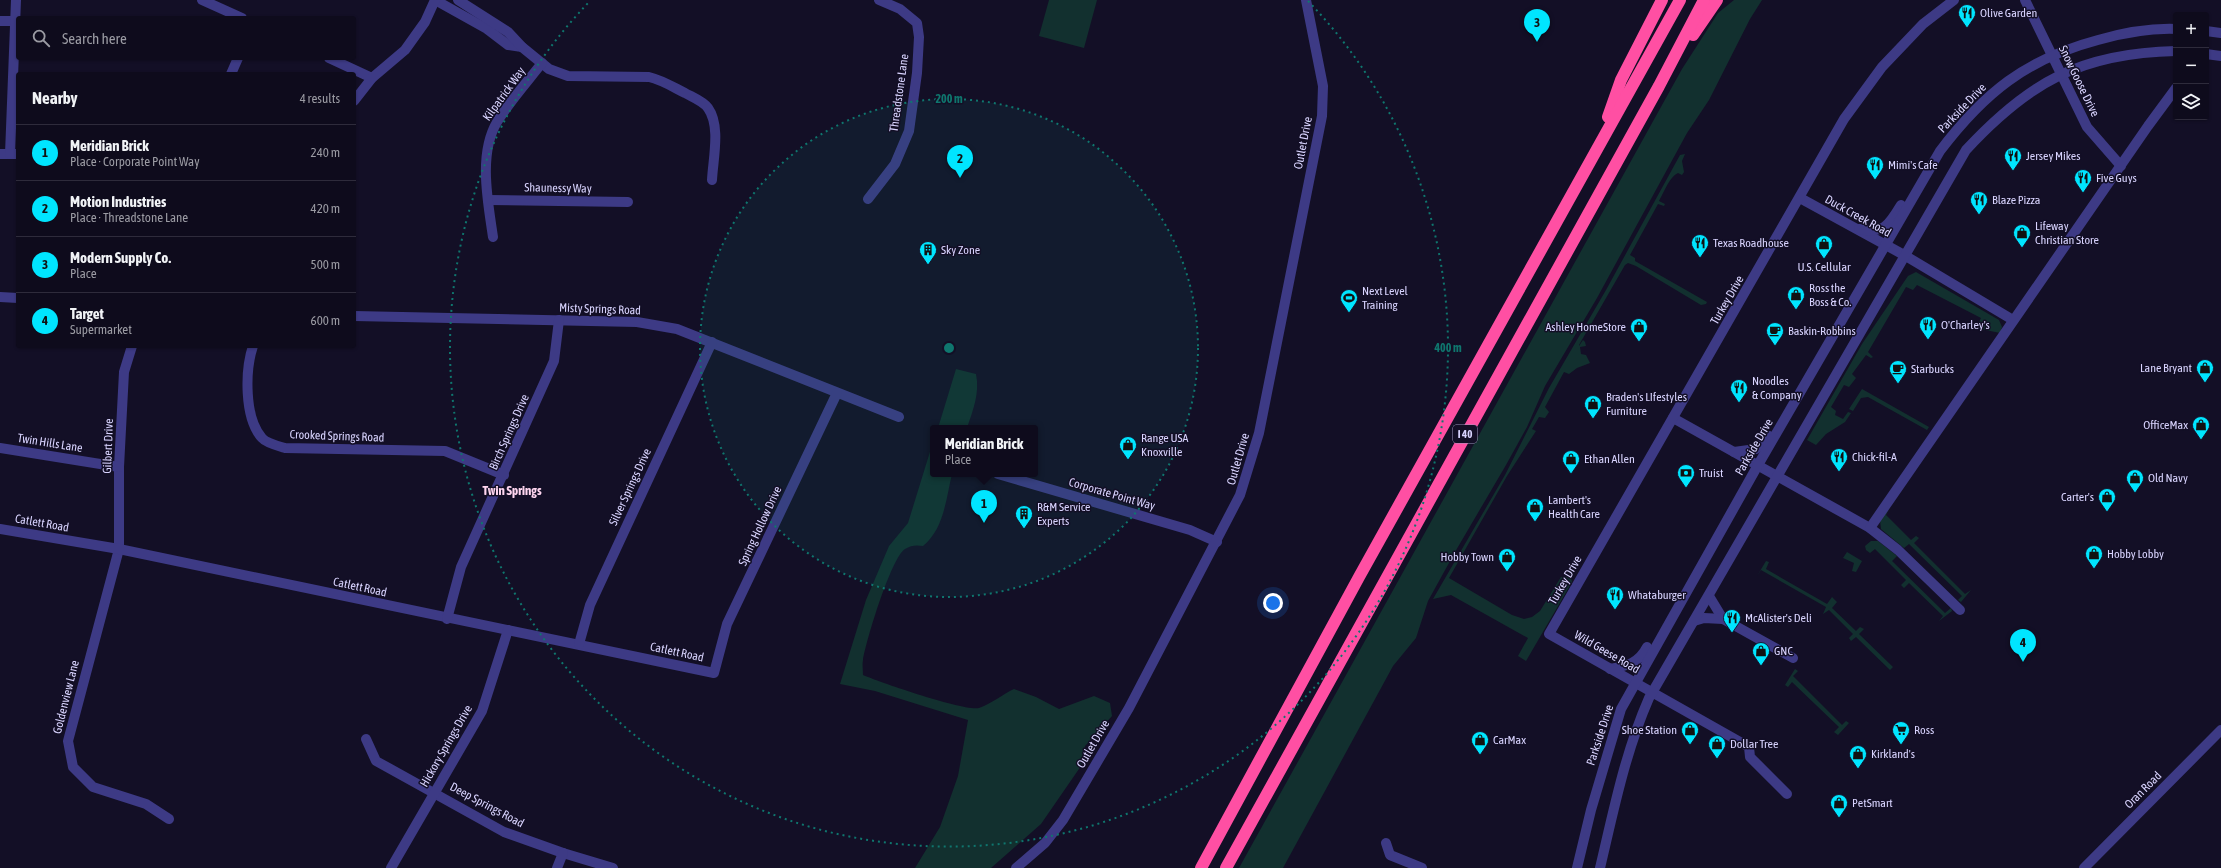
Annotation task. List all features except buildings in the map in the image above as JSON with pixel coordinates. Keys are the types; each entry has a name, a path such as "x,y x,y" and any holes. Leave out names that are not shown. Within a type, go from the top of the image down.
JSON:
{"highway":[{"path":"1593,156 1621,80 1662,0"},
{"name":"I 40","path":"1201,868 1359,577 1680,0"},
{"name":"I 40","path":"1226,868 1659,86 1704,0"},
{"path":"1659,86 1717,0"}],"street":[{"path":"9,154 16,0"},
{"path":"202,0 238,16"},
{"path":"356,98 372,78 405,50 425,22 435,0 487,29 508,45 522,48"},
{"path":"458,0 508,32 522,48 549,69 568,76 649,77 660,80 702,102 708,108 714,122 715,135 712,180"},
{"name":"Threadstone Lane","path":"868,199 895,164 909,132 917,74 919,37 917,24 900,9 879,0"},
{"name":"Outlet Drive","path":"1016,868 1045,843 1071,808 1129,708 1217,542 1240,495 1256,448 1322,116 1323,86 1306,0"},
{"name":"Turkey Drive","path":"1549,634 1844,119 1882,67 1923,24 1954,0"},
{"name":"Snow Goose Drive","path":"2025,0 2087,127 2121,166"},
{"path":"0,21 14,21"},
{"name":"Parkside Drive","path":"1577,868 1611,738 1621,709 1634,683 1758,465 1940,151 1959,127 1980,105 2019,73 2052,54 2115,35 2173,29"},
{"path":"2209,31 2221,33"},
{"path":"1600,868 1631,741 1652,693 1966,150 1999,115 2025,95 2060,74 2118,55 2147,51 2173,51"},
{"path":"2209,54 2221,56"},
{"path":"232,72 237,60"},
{"path":"333,60 372,78"},
{"name":"Kilpatrick Way","path":"493,236 485,177 493,130 542,63"},
{"path":"1870,528 1916,459 1990,356 2013,320 2173,92"},
{"path":"1851,227 1874,230 1886,226 1903,201 1917,191"},
{"name":"Duck Creek Road","path":"1800,198 1885,246 1904,255 2013,320"},
{"name":"Shaunessy Way","path":"488,200 628,202"},
{"path":"0,297 16,298"},
{"name":"Misty Springs Road","path":"356,316 637,322 677,329 899,417"},
{"name":"Birch Springs Drive","path":"447,619 461,567 504,475 554,361 559,320"},
{"name":"Silver Springs Drive","path":"579,644 590,606 712,342"},
{"name":"Gilbert Drive","path":"119,549 119,467 124,372 131,348"},
{"name":"Crooked Springs Road","path":"252,348 250,355 248,382 250,416 263,439 285,448 445,451 504,475"},
{"name":"Spring Hollow Drive","path":"714,673 727,624 837,393"},
{"path":"1673,418 1870,528 1898,550 1960,610"},
{"path":"1733,452 1756,449 1764,443 1786,418"},
{"name":"Twin Hills Lane","path":"0,448 119,467"},
{"name":"Corporate Point Way","path":"1008,477 1190,530 1217,542"},
{"name":"Catlett Road","path":"0,529 119,549 447,619 579,644 714,673"},
{"name":"Goldenview Lane","path":"119,549 68,741 73,767 93,787 146,804 169,819"},
{"path":"1709,596 1723,619"},
{"path":"1694,621 1704,618 1723,619 1793,658"},
{"name":"Hickory Springs Drive","path":"391,868 482,711 508,630"},
{"path":"1610,669 1634,663 1640,659 1650,642 1664,631"},
{"name":"Wild Geese Road","path":"1549,634 1634,683 1749,746 1750,757 1787,794"},
{"name":"Oran Road","path":"2084,868 2221,730"},
{"name":"Deep Springs Road","path":"366,739 376,761 435,792 504,832 562,853 613,868"},
{"path":"1386,843 1390,855 1422,868"},
{"path":"557,868 562,853"}],"green space":[{"path":"1049,0 1097,0 1084,48 1039,36"},
{"path":"1734,0 1762,0 1750,19 1709,100 1687,133 1597,298 1545,386 1527,427 1428,601 1416,638 1393,666 1283,868 1239,868 1682,69 1718,13"},
{"path":"1685,154 1682,161 1684,172 1682,175 1678,173 1672,177 1659,201 1665,204 1664,206 1658,204 1630,255 1635,258 1635,261 1707,302 1706,304 1701,305 1636,266 1628,263 1625,265 1579,345 1583,340 1585,342 1586,346 1580,347 1581,354 1586,355 1590,363 1577,368 1569,374 1564,372 1545,407 1549,412 1545,418 1539,417 1532,429 1536,431 1507,476 1449,578 1512,615 1524,619 1532,617 1540,611 1561,577 1568,576 1571,578 1572,582 1526,661 1518,656 1528,638 1451,595 1433,599 1505,475 1549,388 1606,290 1680,155"},
{"path":"1916,272 1999,320 2002,327 2000,333 1976,328 1981,318 1917,285 1913,290 1906,287 1868,352 1873,357 1871,358 1866,355 1852,374 1856,378 1849,387 1844,385 1831,407 1836,411 1835,415 1843,419 1848,412 1851,413 1845,422 1826,434 1816,445 1807,440 1862,344 1908,276"},
{"path":"956,369 976,374 977,388 974,408 968,425 939,425"},
{"path":"1862,389 1929,427 1927,430 1868,397 1861,398 1853,411 1849,409"},
{"path":"930,452 930,477 951,477 943,513 936,531 930,539 923,546 918,545 905,549 893,567 886,583 865,650 863,675 922,696 971,708 979,708 1014,689 1036,697 1059,709 1094,696 1110,703 1112,716 1085,746 1081,766 1041,824 991,868 915,868 940,827 958,776 968,720 875,691 840,684 866,600 889,546 908,523"},
{"path":"1889,509 1886,515 1911,540 1916,536 1919,538 1914,543 1965,594 1971,590 1961,602 1958,600 1962,596 1909,544 1904,548 1881,529 1880,520"},
{"path":"1871,541 1878,541 1897,556 1892,561 1945,613 1951,608 1952,611 1939,621 1943,616 1909,583 1904,588 1901,585 1906,580 1875,549 1870,553 1866,550 1865,546"},
{"path":"1847,552 1862,561 1856,572 1852,571 1854,563 1843,558"},
{"path":"1766,561 1769,562 1766,569 1827,604 1832,597 1837,602 1832,608 1856,631 1860,627 1864,629 1859,634 1893,667 1890,670 1856,637 1851,641 1849,638 1853,634 1829,610 1823,614 1826,607 1761,570 1757,576"},
{"path":"1795,669 1798,671 1793,676 1842,725 1846,721 1849,723 1838,735 1834,732 1839,727 1792,682 1788,687 1785,685"}],"place":[{"name":"Olive Garden","path":"1967,28"},
{"name":"Modern Supply Co.","path":"1537,42"},
{"name":"Jersey Mikes","path":"2013,171"},
{"name":"Motion Industries","path":"960,178"},
{"name":"Mimi's Cafe","path":"1875,180"},
{"name":"Five Guys","path":"2083,193"},
{"name":"Blaze Pizza","path":"1979,215"},
{"name":"Lifeway Christian Store","path":"2022,248"},
{"name":"Texas Roadhouse","path":"1700,258"},
{"name":"U.S. Cellular","path":"1824,259"},
{"name":"Sky Zone","path":"928,265"},
{"name":"Ross the Boss & Co.","path":"1796,310"},
{"name":"Next Level Training","path":"1349,313"},
{"name":"O'Charley's","path":"1928,340"},
{"name":"Ashley HomeStore","path":"1639,342"},
{"name":"Baskin-Robbins","path":"1775,346"},
{"name":"Lane Bryant","path":"2205,383"},
{"name":"Starbucks","path":"1898,384"},
{"name":"Noodles & Company","path":"1739,403"},
{"name":"Braden's LIfestyles Furniture","path":"1593,419"},
{"name":"OfficeMax","path":"2201,440"},
{"name":"Range USA Knoxville","path":"1128,460"},
{"name":"Chick-fil-A","path":"1839,472"},
{"name":"Ethan Allen","path":"1571,474"},
{"name":"Truist","path":"1686,488"},
{"name":"Old Navy","path":"2135,493"},
{"name":"Carter's","path":"2107,512"},
{"name":"Lambert's Health Care","path":"1535,522"},
{"name":"Meridian Brick","path":"984,523"},
{"name":"R&M Service Experts","path":"1024,529"},
{"name":"Hobby Lobby","path":"2094,569"},
{"name":"Hobby Town","path":"1507,572"},
{"name":"Whataburger","path":"1615,610"},
{"name":"McAlister's Deli","path":"1732,633"},
{"name":"Target","path":"2023,662"},
{"name":"GNC","path":"1761,666"},
{"name":"Shoe Station","path":"1690,745"},
{"name":"Ross","path":"1901,745"},
{"name":"CarMax","path":"1480,755"},
{"name":"Dollar Tree","path":"1717,759"},
{"name":"Kirkland's","path":"1858,769"},
{"name":"PetSmart","path":"1839,818"}],"district":[{"name":"Twin Springs","path":"512,490"}]}
